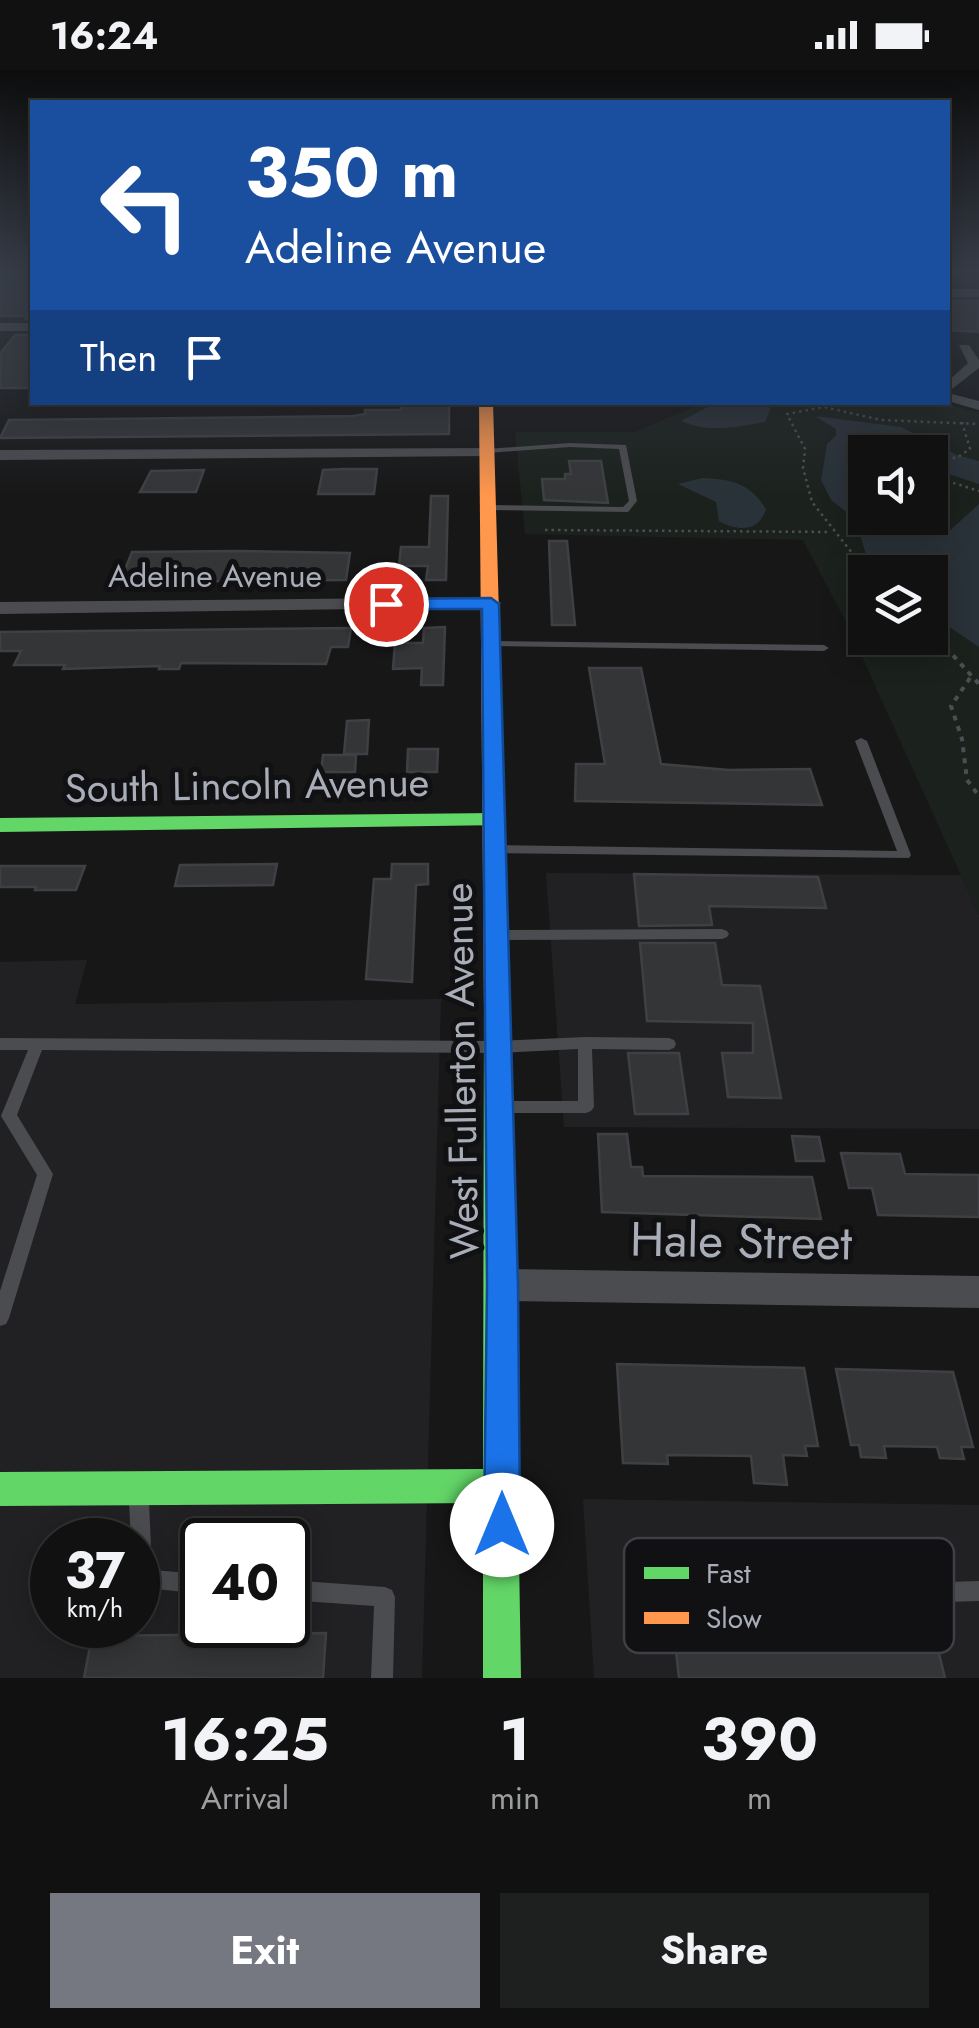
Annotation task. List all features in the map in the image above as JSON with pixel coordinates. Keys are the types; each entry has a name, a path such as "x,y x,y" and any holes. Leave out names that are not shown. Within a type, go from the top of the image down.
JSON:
{"street":[{"path":"950,386 976,364 964,348"},
{"path":"950,398 979,406"},
{"name":"West Fullerton Avenue","path":"486,405 502,1285 502,1678"},
{"path":"0,455 487,452"},
{"name":"Adeline Avenue","path":"0,608 491,604"},
{"name":"South Lincoln Avenue","path":"0,825 495,820"},
{"name":"Hale Street","path":"502,1285 979,1292"},
{"path":"0,1489 502,1486"}],"lane":[{"path":"487,452 570,445 623,446 633,502 625,510 490,508"},
{"path":"492,644 824,648"},
{"path":"495,850 905,855 861,742"},
{"path":"497,935 722,934"},
{"path":"499,1106 586,1107 585,1043"},
{"path":"0,1044 669,1044"},
{"path":"0,1318 45,1174 9,1116 36,1047"},
{"path":"138,1487 142,1580 180,1583"},
{"path":"310,1592 385,1597 382,1678"}],"path":[{"path":"854,555 831,532 806,489 801,464 805,450 787,414 824,407 892,421 961,419 979,424"},
{"path":"961,419 970,449 934,463 941,479 979,491"},
{"path":"545,530 831,532"},
{"path":"948,647 970,678 979,684"},
{"path":"970,678 951,698 950,716 964,748 962,771 966,783 979,796"}],"shaded area":[{"path":"698,405 950,405 979,413 979,915 861,655 948,655 948,555 848,555 848,626 803,540 525,534 515,432 635,432"},
{"path":"711,405 769,405 770,410 765,422 733,427 702,427 681,421"},
{"path":"815,416 901,427 917,435 848,435 848,513 831,500 821,480 827,444 836,436 836,429"},
{"path":"948,450 979,461 979,484 948,475"},
{"path":"702,478 731,481 746,488 766,509 763,517 747,528 719,521 716,502 678,484"},
{"path":"979,504 979,647 948,626 948,555 866,555 860,535 948,535"},
{"path":"546,873 961,875 979,915 979,1129 564,1127"},
{"path":"87,960 75,1004 441,999 422,1678 0,1678 0,962"},
{"path":"583,1499 979,1505 979,1678 594,1678"}],"building":[{"path":"6,346 30,346 30,388 0,388 0,354"},
{"path":"402,405 449,405 449,434 0,438 9,420 353,416 365,414 365,410 401,410"},
{"path":"569,461 601,461 608,503 544,500 542,479 565,479 565,474 571,474"},
{"path":"377,469 374,494 318,494 323,470"},
{"path":"204,470 196,492 140,492 151,471"},
{"path":"431,496 448,496 446,580 426,580 428,566 399,566 401,547 429,547"},
{"path":"549,541 567,541 575,625 552,625"},
{"path":"132,552 350,553 346,580 120,582"},
{"path":"445,627 443,685 421,685 422,668 393,669 395,643 423,643 424,628"},
{"path":"351,628 348,647 331,647 326,664 181,663 179,669 63,669 65,665 14,665 21,651 0,651 0,632"},
{"path":"589,668 641,668 661,764 729,770 810,769 822,805 575,801 576,764 605,764"},
{"path":"369,720 367,754 344,754 347,721"},
{"path":"408,749 438,749 437,772 407,772"},
{"path":"323,755 356,755 355,772 321,772"},
{"path":"277,864 273,885 175,886 180,865"},
{"path":"392,864 428,864 428,884 416,885 412,982 366,979 374,879 391,879"},
{"path":"0,866 85,866 76,890 35,890 36,887 0,887"},
{"path":"634,874 818,877 826,908 709,906 712,925 639,926"},
{"path":"640,943 715,943 722,985 760,986 781,1098 728,1097 722,1053 753,1053 753,1023 647,1021"},
{"path":"628,1053 679,1053 688,1114 635,1114"},
{"path":"598,1134 627,1134 631,1167 642,1167 643,1176 812,1177 821,1219 602,1212"},
{"path":"792,1136 819,1137 824,1161 796,1161"},
{"path":"841,1153 900,1154 905,1174 979,1175 979,1217 878,1215 872,1188 849,1188"},
{"path":"617,1364 804,1368 818,1446 805,1446 807,1456 783,1455 787,1485 754,1483 751,1456 667,1455 668,1464 623,1463"},
{"path":"836,1369 953,1372 973,1447 961,1447 964,1459 940,1458 937,1447 884,1446 886,1458 861,1457 859,1445 851,1445"},
{"path":"310,1633 326,1633 323,1678 84,1678 90,1648 160,1648 160,1635 180,1635 180,1648 310,1648"},
{"path":"676,1653 939,1653 945,1678 679,1678"}],"traffic: fast":[{"path":"0,825 495,820"},
{"path":"497,1006 502,1678"},
{"path":"0,1489 502,1486"}],"traffic: slow":[{"path":"486,405 497,1006"}],"route":[{"path":"386,604 491,604 502,1525"}]}
